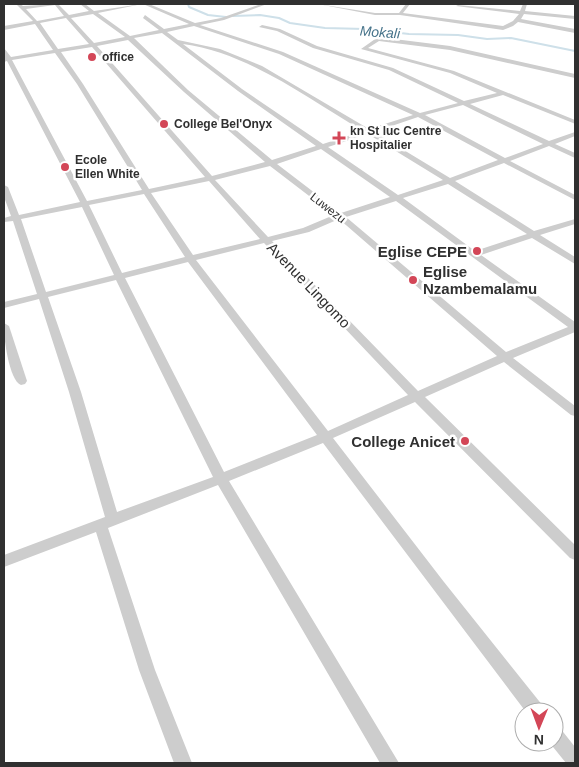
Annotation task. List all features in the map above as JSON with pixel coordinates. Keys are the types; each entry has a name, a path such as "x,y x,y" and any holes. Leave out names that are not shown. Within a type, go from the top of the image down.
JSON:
{"street":[{"name":"Avenue Lingomo","path":"20,6 58,4 146,102 208,179 417,396 575,554"},
{"name":"Luwezu","path":"82,4 129,38 186,91 271,163 340,216 505,357 575,412"},
{"path":"4,28 140,4"},
{"path":"145,4 195,25 304,63 419,115 575,198"},
{"path":"265,4 237,15 195,25 93,45 5,56 83,202 119,278 221,479 390,763"},
{"path":"320,4 375,14 400,14 503,28 517,20 523,12 524,4"},
{"path":"400,14 408,4"},
{"path":"451,20 459,5 575,18"},
{"path":"20,6 36,22 80,84 177,241 529,702"},
{"path":"145,16 240,90 396,198 575,328"},
{"path":"517,20 575,31"},
{"path":"262,27 278,30 315,47 391,69 434,91 575,156"},
{"path":"575,76 448,48 378,39 364,49 440,69 575,122"},
{"path":"175,41 200,45 255,66 369,131 575,261"},
{"path":"4,220 83,202 208,179 271,163 419,115 503,93"},
{"path":"4,305 192,260 306,230 340,216 449,181 575,134"},
{"path":"4,187 17,217 75,392 107,522 148,670 183,763"},
{"path":"474,254 575,221"},
{"path":"4,326 21,381"},
{"path":"4,561 221,479 575,328"},
{"path":"564,747 575,761"}],"waterway":[{"name":"Mokali","path":"188,4 189,7 208,15 226,17"},
{"name":"Mokali","path":"233,16 260,15 279,18 290,23 325,28 365,29 409,34 458,35 487,39 511,38 575,51"}],"place":[{"name":"office","path":"92,57"},
{"name":"College Bel'Onyx","path":"164,124"},
{"name":"kn St luc Centre Hospitalier","path":"339,138"},
{"name":"Ecole Ellen White","path":"65,167"},
{"name":"Eglise CEPE","path":"477,251"},
{"name":"Eglise Nzambemalamu","path":"413,280"},
{"name":"College Anicet","path":"465,441"}]}
